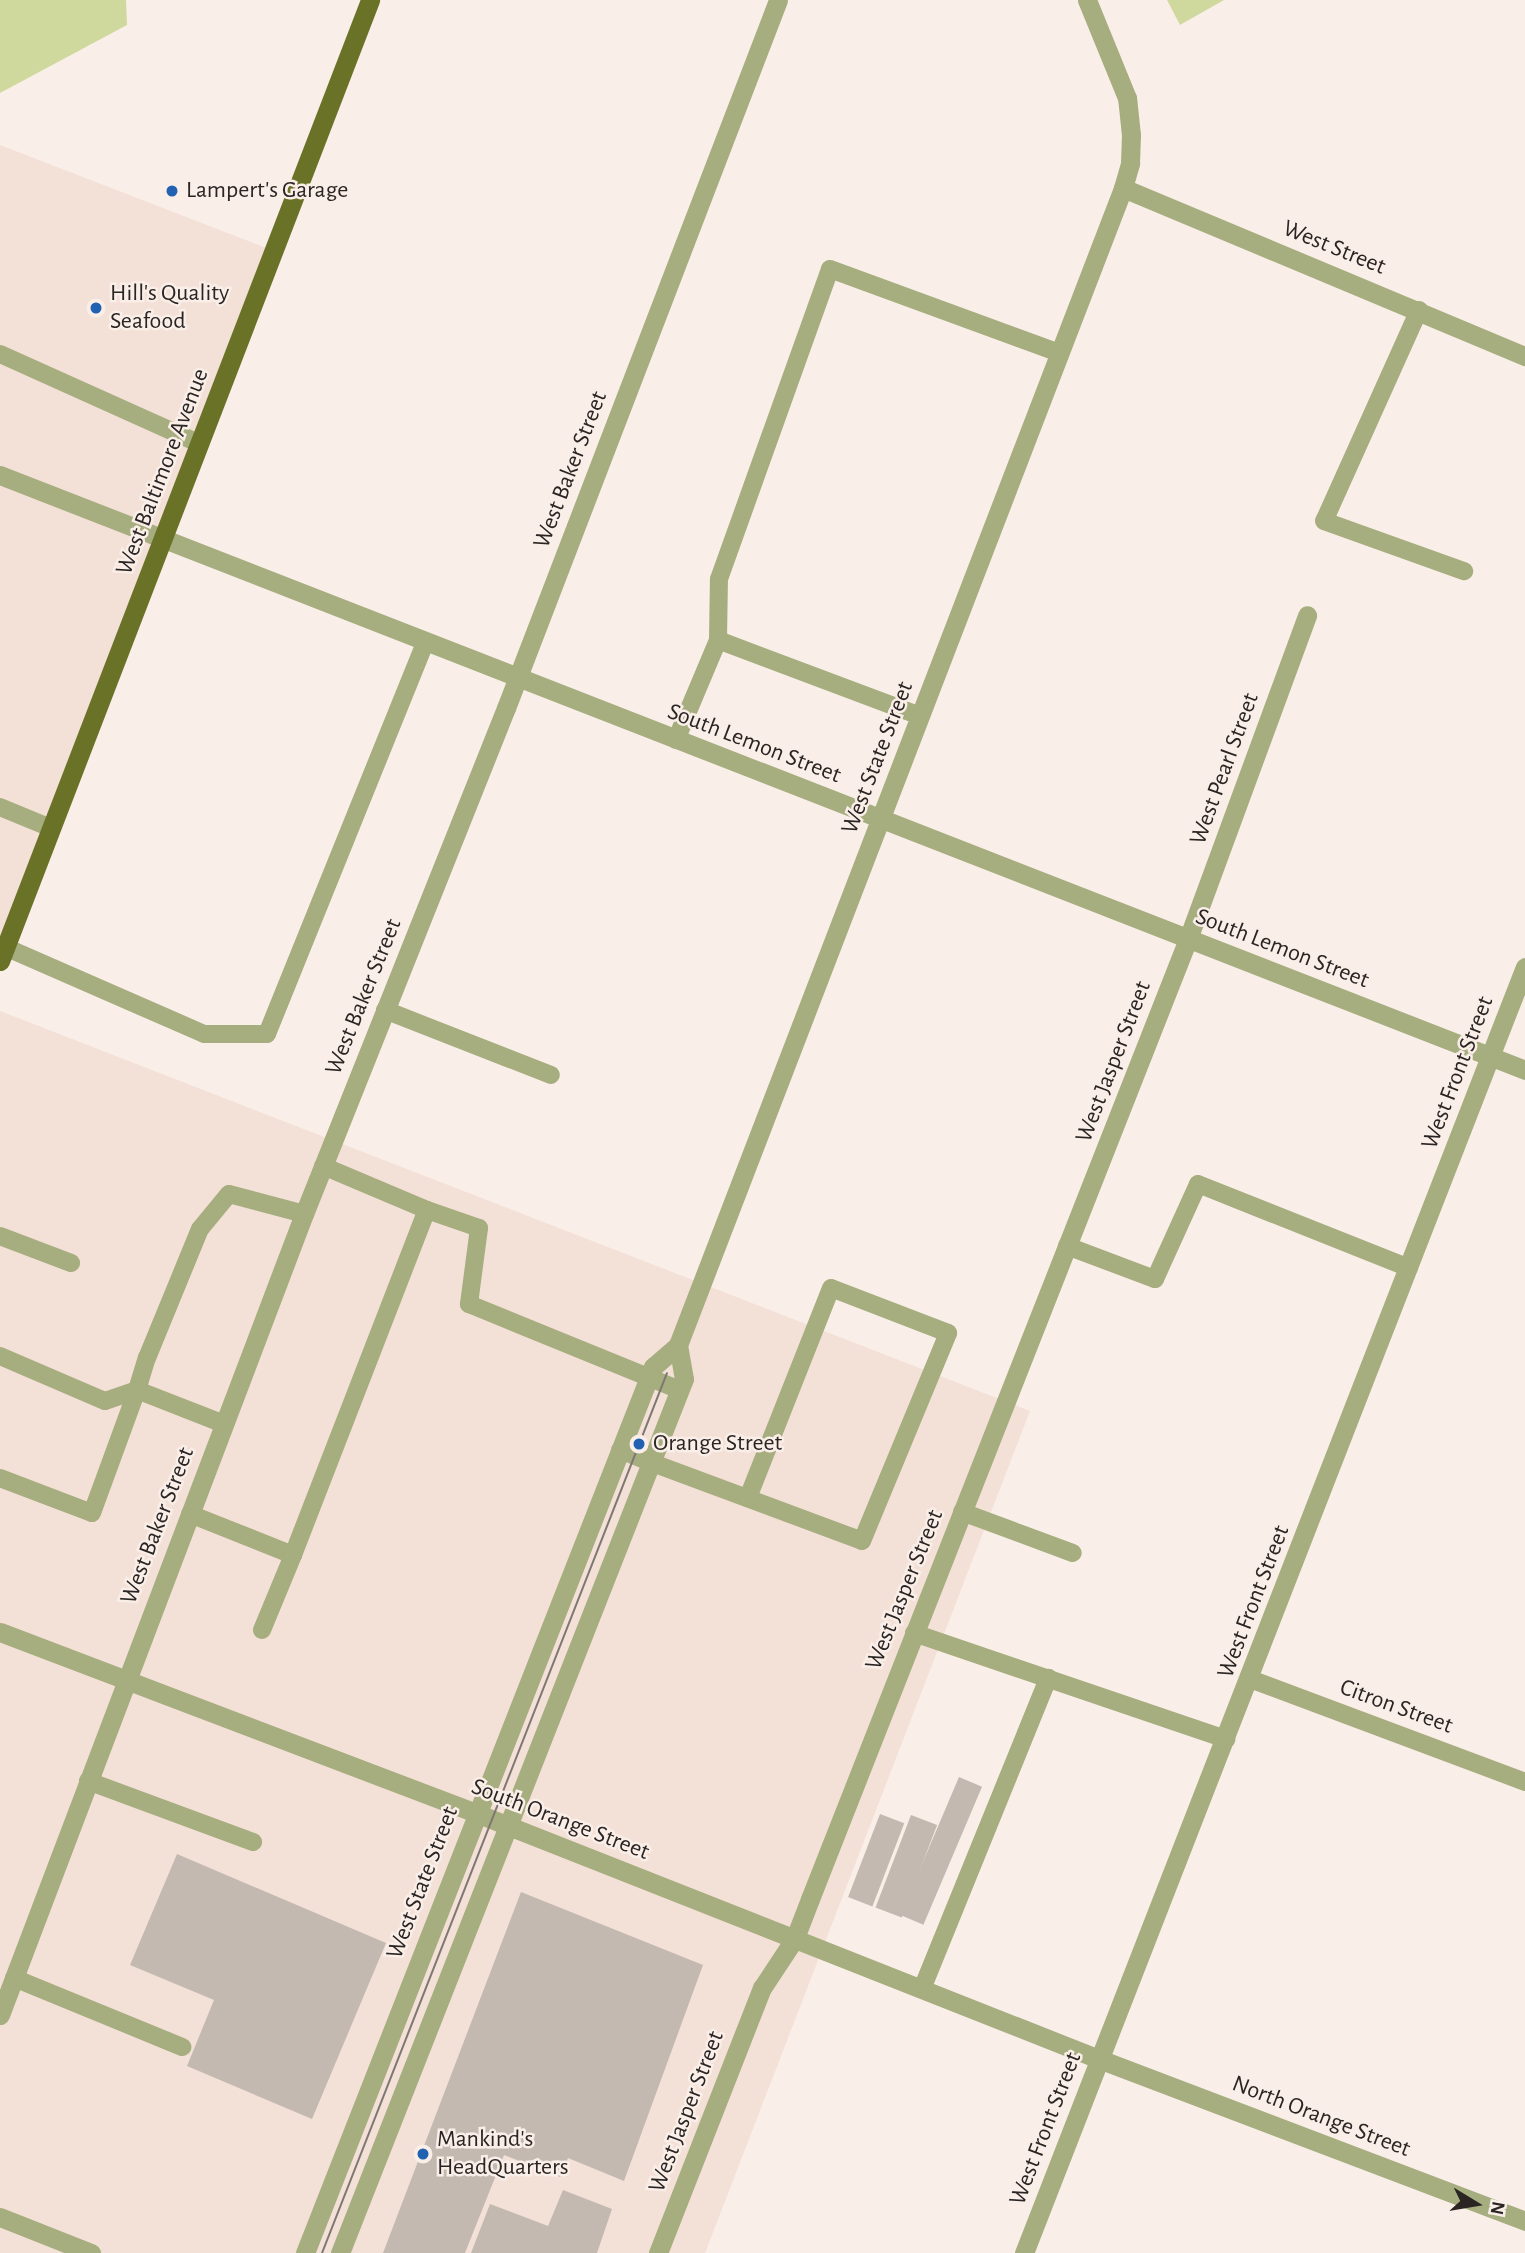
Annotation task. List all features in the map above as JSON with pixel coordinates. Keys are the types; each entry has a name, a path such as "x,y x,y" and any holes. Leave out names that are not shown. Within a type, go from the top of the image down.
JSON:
{"main road":[{"name":"West Baltimore Avenue","path":"3,954 370,0"}],"street":[{"name":"West Baker Street","path":"0,2015 323,1166 518,678 778,0"},
{"name":"West State Street","path":"305,2253 653,1367 678,1345 1123,188 1130,163 1131,135 1126,98 1087,0"},
{"name":"West Street","path":"1123,188 1525,356"},
{"name":"South Lemon Street","path":"0,475 1525,1070"},
{"name":"West Pearl Street","path":"1188,939 1307,615"},
{"name":"West Jasper Street","path":"658,2253 762,1988 795,1938 1188,939"},
{"name":"West Front Street","path":"1024,2253 1250,1679 1525,967"},
{"path":"340,2253 506,1825 680,1390 684,1379 678,1345"},
{"name":"South Orange Street","path":"0,1632 125,1682 476,1813 1099,2059"},
{"name":"North Orange Street","path":"1099,2059 1525,2221"},
{"path":"0,2217 91,2253"}],"lane":[{"path":"676,740 718,640 719,579 830,270 1060,353"},
{"path":"1419,310 1324,521 1464,571"},
{"path":"0,354 200,444"},
{"path":"718,640 920,716"},
{"path":"3,954 204,1034 267,1034 425,642"},
{"path":"0,807 51,828"},
{"path":"386,1010 551,1075"},
{"path":"323,1166 427,1210 479,1227 469,1304 680,1390"},
{"path":"1067,1247 1155,1279 1198,1184 1409,1268"},
{"path":"0,1478 92,1513 200,1229 229,1194 302,1221"},
{"path":"262,1630 427,1210"},
{"path":"0,1236 71,1263"},
{"path":"620,1450 862,1541 948,1333 831,1288 748,1498"},
{"path":"0,1356 105,1401 137,1390 224,1424"},
{"path":"962,1512 1073,1553"},
{"path":"190,1514 293,1555"},
{"path":"914,1633 1226,1739"},
{"path":"922,1989 1048,1678"},
{"name":"Citron Street","path":"1250,1679 1525,1782"},
{"path":"88,1781 253,1842"},
{"path":"14,1978 182,2047"}],"shaded area":[{"path":"0,145 269,249 0,943"},
{"path":"0,1011 1030,1411 705,2253 0,2253"}],"green space":[{"path":"0,0 126,0 127,25 0,93"},
{"path":"1167,0 1224,0 1180,25"}],"building":[{"path":"959,1777 982,1787 923,1925 900,1915"},
{"path":"880,1814 904,1823 872,1906 848,1897"},
{"path":"911,1815 937,1825 902,1917 876,1907"},
{"path":"177,1854 386,1943 312,2119 187,2066 214,2000 130,1965"},
{"path":"521,1892 703,1965 624,2181 568,2158 560,2177 504,2155 465,2253 383,2253"},
{"path":"563,2190 612,2209 597,2253 471,2253 490,2204 548,2226"}],"tram line":[{"path":"322,2253 667,1373"}],"place":[{"name":"Lampert's Garage","path":"172,191"},
{"name":"Hill's Quality Seafood","path":"96,308"},
{"name":"Orange Street","path":"639,1444"},
{"name":"Mankind's HeadQuarters","path":"423,2154"}]}
